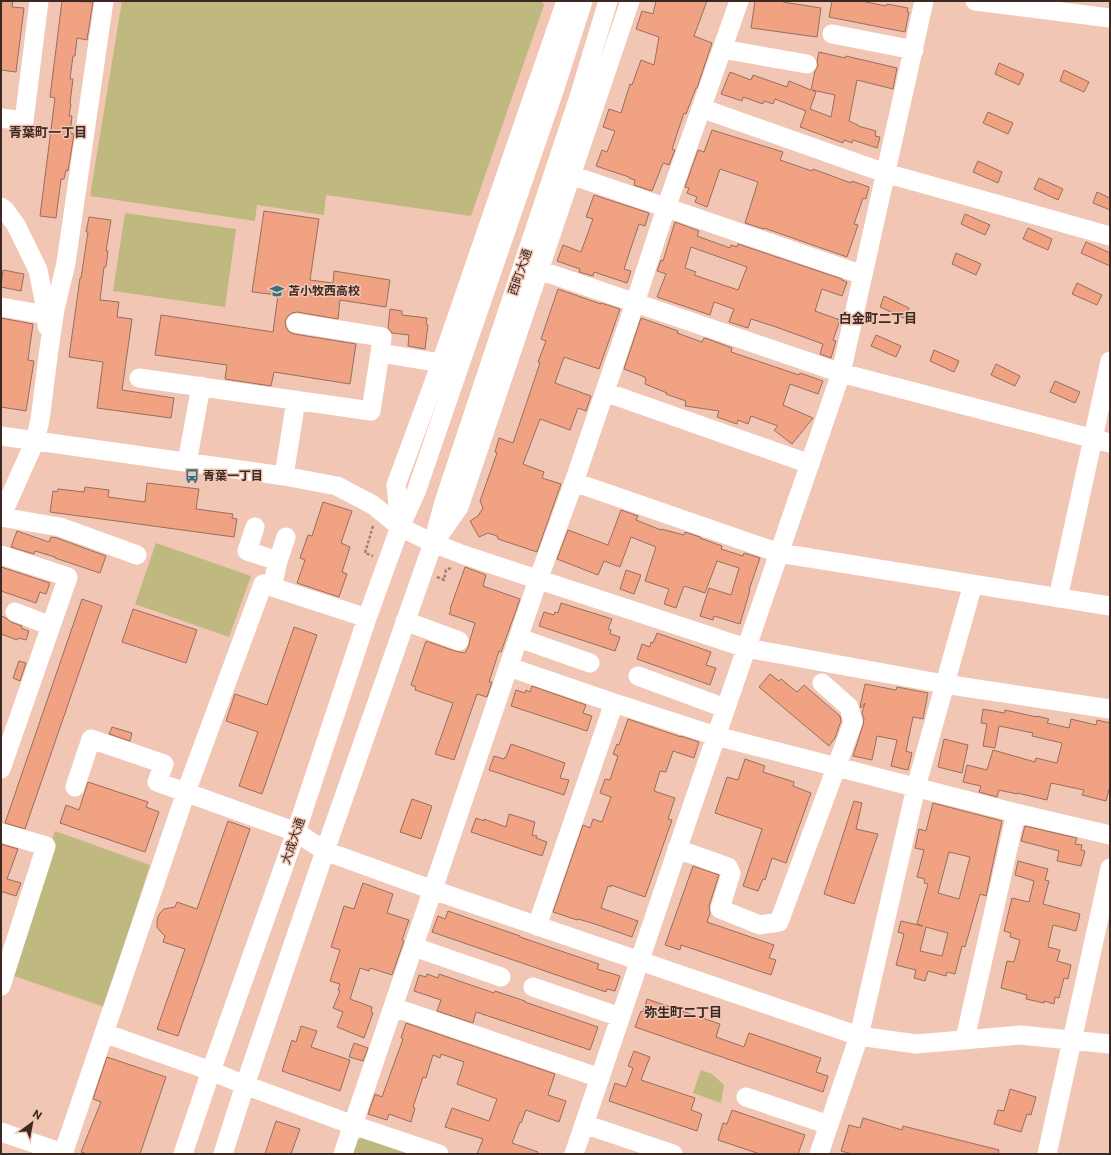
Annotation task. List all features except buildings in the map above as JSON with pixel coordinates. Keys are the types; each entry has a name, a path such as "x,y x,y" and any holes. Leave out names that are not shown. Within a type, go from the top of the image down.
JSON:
{"street":[{"path":"1,118 24,121 39,1"},
{"path":"104,1 66,263 55,309 40,420 35,441 1,517 60,527 137,555"},
{"path":"400,527 396,485 441,363 566,1"},
{"path":"400,527 416,492 554,91 583,1"},
{"name":"西町大通","path":"433,543 444,502 578,100 608,1"},
{"path":"223,1154 325,851 433,543 459,507 630,1"},
{"path":"343,1154 538,580 574,482 666,208 739,1"},
{"path":"574,1154 639,960 841,373 924,1"},
{"path":"975,1 1110,18"},
{"path":"832,34 914,50"},
{"path":"722,49 807,64"},
{"path":"701,108 885,173 1110,236"},
{"path":"571,175 863,275"},
{"path":"1,207 16,225 38,270 47,315 49,349"},
{"path":"38,270 66,263"},
{"path":"539,270 841,373 1102,441"},
{"path":"1,307 47,315"},
{"path":"139,378 371,411 382,337 296,323"},
{"path":"380,353 441,363"},
{"path":"1058,598 1102,441 1110,361"},
{"path":"187,463 201,386"},
{"path":"605,392 810,464"},
{"path":"284,476 296,400"},
{"path":"1,436 284,476 337,486 373,505 400,527 433,543 538,580 746,648 944,684 1110,709"},
{"path":"574,482 779,553 1110,606"},
{"path":"255,527 247,551 278,561"},
{"name":"大成大通","path":"183,1154 296,832 367,618 400,527"},
{"path":"272,587 278,561 286,537"},
{"path":"1,555 68,577 1,769"},
{"path":"1,1132 63,1154 186,792 263,584 367,618"},
{"path":"819,1154 859,1036 916,788 973,584"},
{"path":"15,612 51,626"},
{"path":"405,621 459,641"},
{"path":"519,638 590,663"},
{"path":"509,667 716,736 916,788 1110,835"},
{"path":"638,676 726,708"},
{"path":"677,849 728,867 731,873 720,909 760,925 779,922 853,722 850,707 822,683"},
{"path":"537,926 614,703"},
{"path":"75,787 91,739 164,764 157,782 296,832 325,851 433,890 859,1036 916,1044 1020,1034 1110,1044"},
{"path":"965,1039 1016,813"},
{"path":"1,833 46,846 1,986"},
{"path":"1047,1154 1110,868"},
{"path":"414,948 501,977"},
{"path":"533,987 620,1017"},
{"path":"393,1007 600,1078"},
{"path":"104,1033 211,1071 353,1125 439,1154"},
{"path":"746,1097 829,1125"},
{"path":"584,1124 673,1154"}],"shaded area":[{"path":"122,1 542,1 544,5 471,216 326,195 324,215 257,205 255,221 90,196"},
{"path":"125,213 236,229 225,307 113,291"},
{"path":"156,543 251,576 229,637 135,604"},
{"path":"55,831 150,865 104,1007 11,975"},
{"path":"701,1070 712,1074 724,1085 721,1103 693,1093"},
{"path":"364,1137 412,1154 351,1154 355,1141"}],"place":[{"name":"苫小牧西高校","path":"277,291"},
{"name":"青葉一丁目","path":"192,476"}],"district":[{"name":"青葉町一丁目","path":"48,132"},
{"name":"白金町二丁目","path":"878,318"},
{"name":"弥生町二丁目","path":"683,1012"}]}
